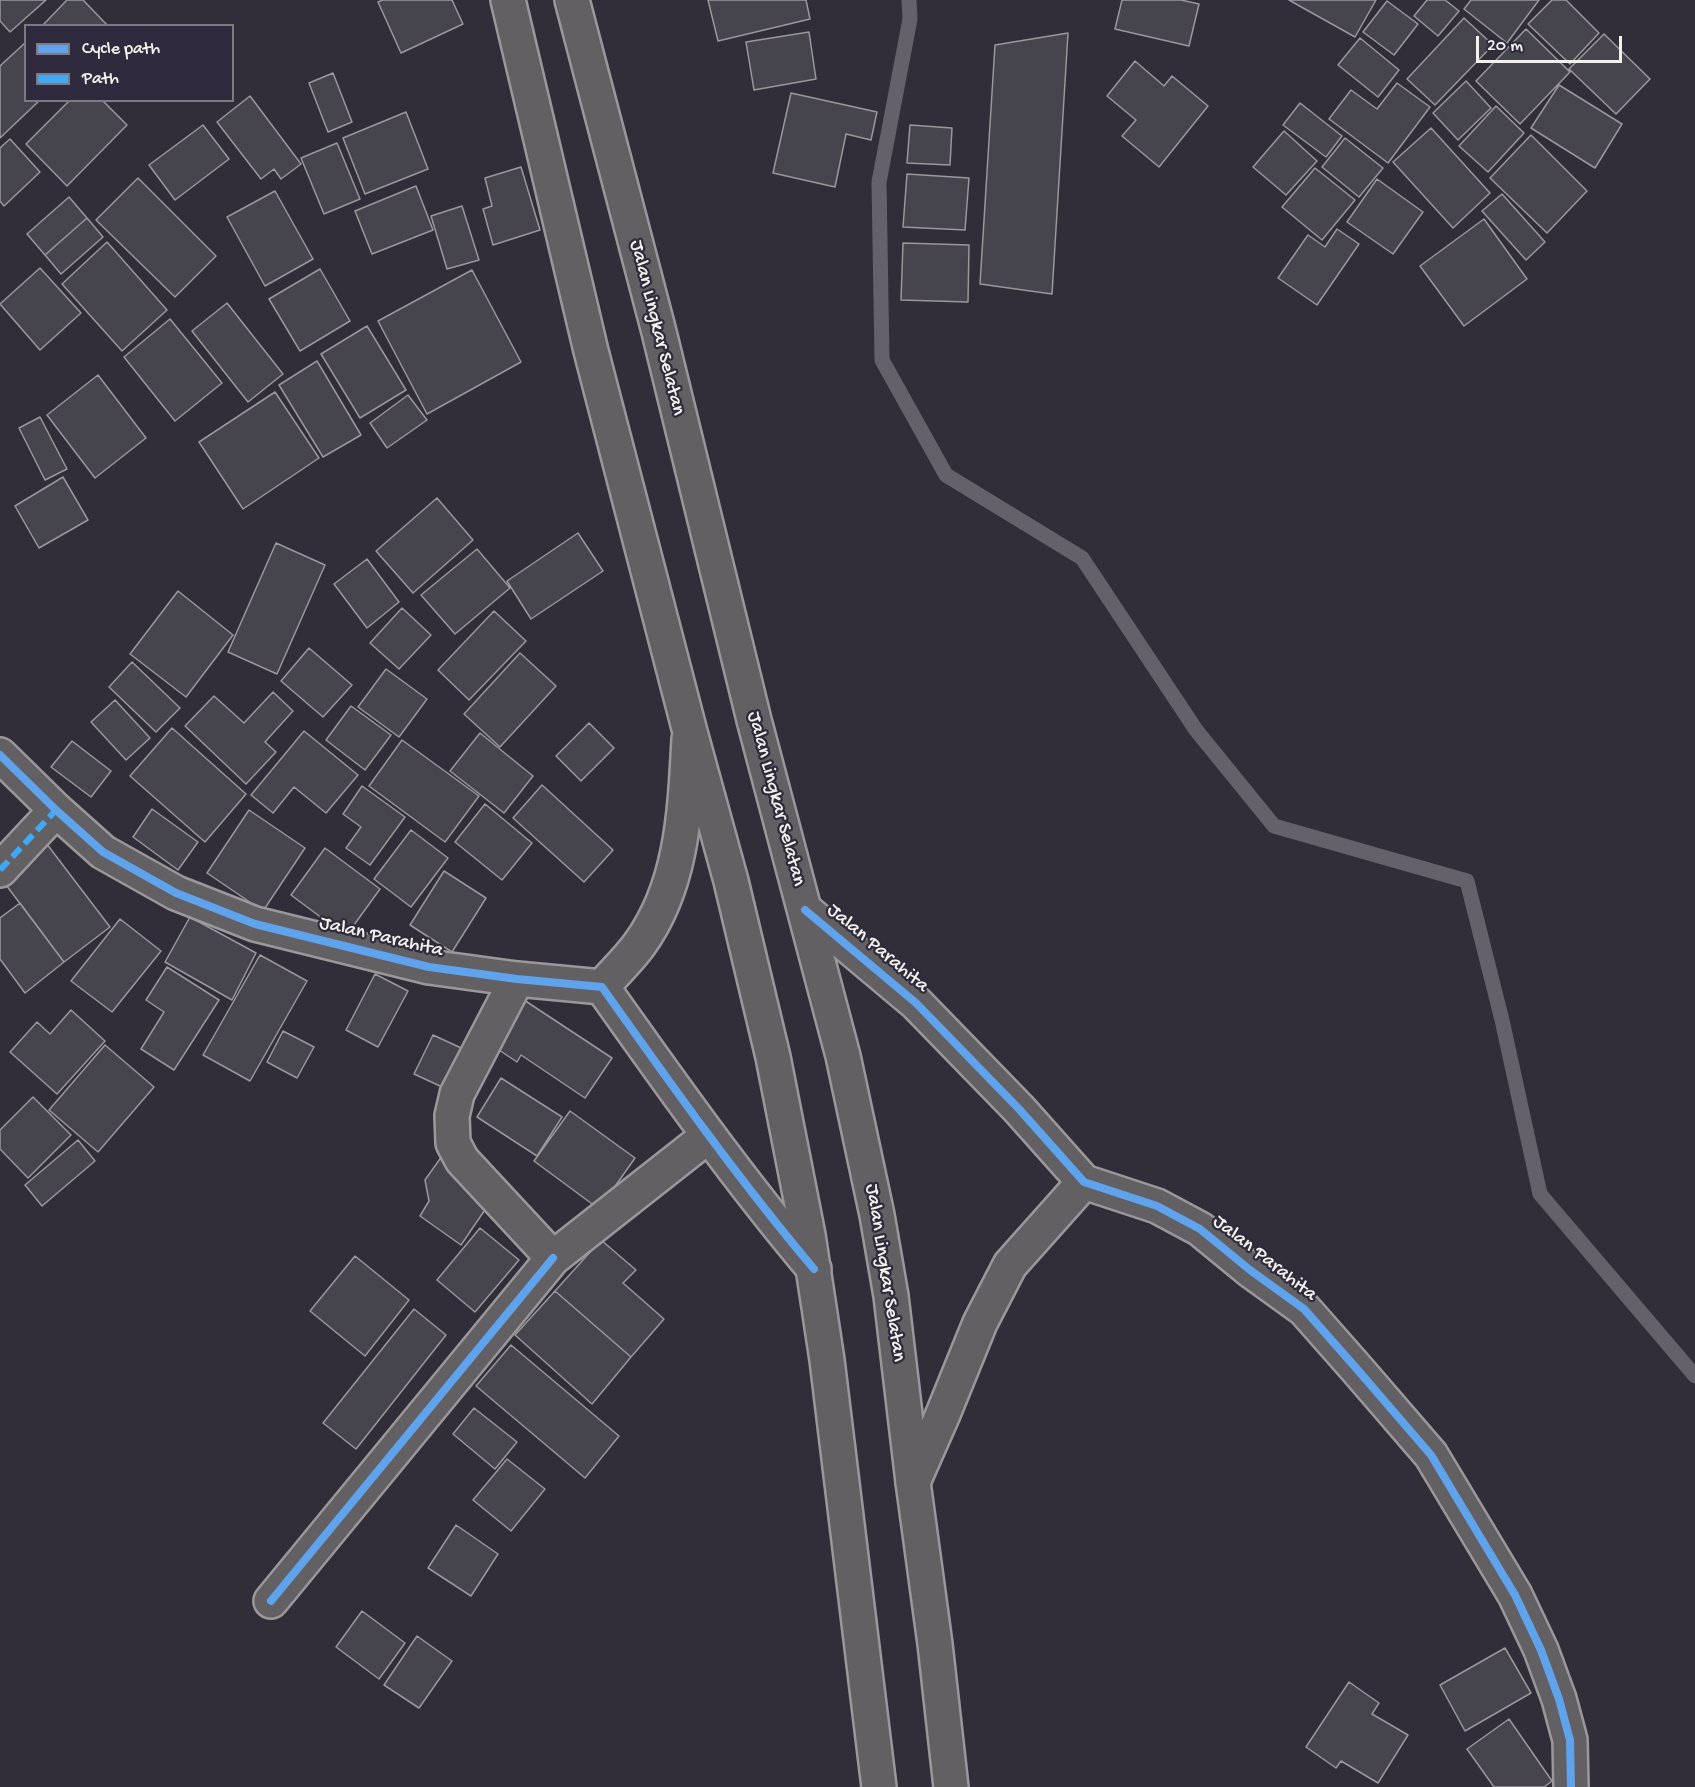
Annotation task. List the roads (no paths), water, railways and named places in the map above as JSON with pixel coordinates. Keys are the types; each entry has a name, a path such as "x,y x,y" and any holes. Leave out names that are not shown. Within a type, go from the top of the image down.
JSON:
{"street":[{"path":"508,0 589,340 690,732 731,881 772,1057 814,1269 879,1787"},
{"name":"Jalan Lingkar Selatan","path":"572,0 656,320 754,720 843,1056 877,1215 891,1296 951,1787"},
{"path":"690,732 684,824 676,864 660,911 639,946 602,987 708,1136 769,1216 814,1269"},
{"name":"Jalan Parahita","path":"0,754 56,810 103,852 176,893 255,924 429,967 602,987"},
{"path":"0,870 56,810"},
{"name":"Jalan Parahita","path":"805,910 916,1002 1019,1109 1084,1182 1157,1206 1200,1229 1304,1310 1356,1368 1431,1455 1515,1595 1541,1650 1559,1699 1570,1740 1571,1787"},
{"path":"518,979 457,1094 452,1116 453,1143 462,1160 553,1258"},
{"path":"271,1601 553,1258 708,1136"},
{"path":"913,1482 981,1323 1010,1265 1084,1182"}],"waterway":[{"path":"909,0 910,19 879,182 882,360 946,475 1082,558 1196,730 1274,826 1467,881 1502,1020 1540,1194 1695,1376"}]}
